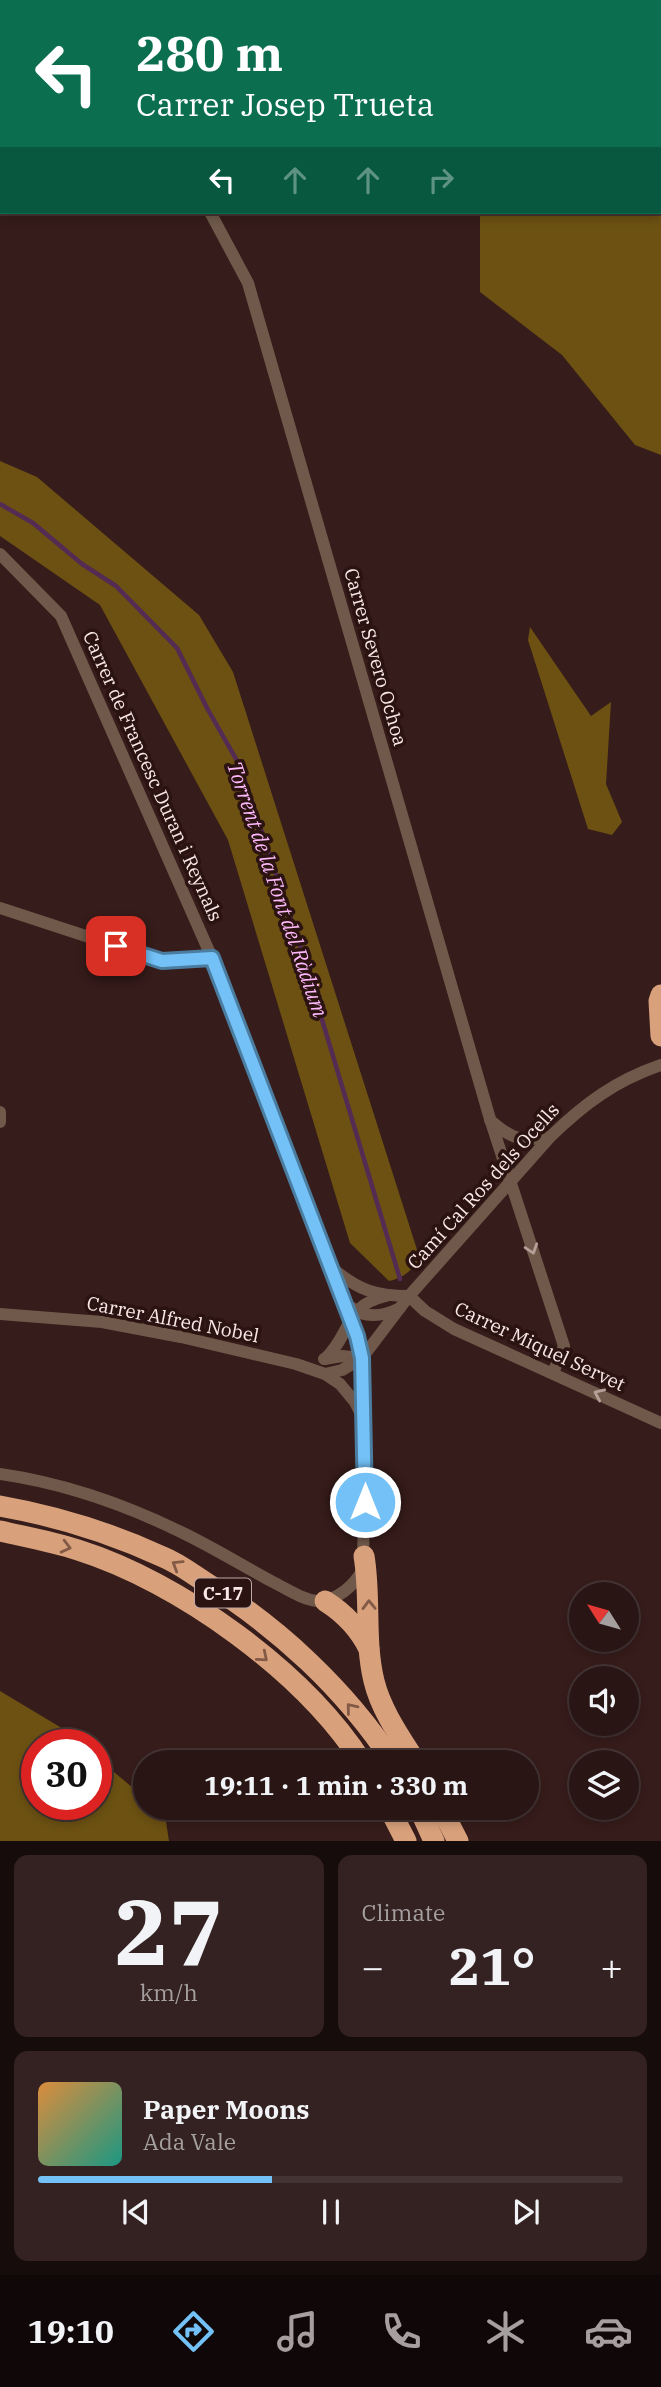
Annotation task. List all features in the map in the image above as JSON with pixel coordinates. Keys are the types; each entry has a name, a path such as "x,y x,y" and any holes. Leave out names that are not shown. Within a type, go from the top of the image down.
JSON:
{"highway":[{"path":"661,995 661,1036"},
{"name":"C-17","path":"0,1506 43,1513 89,1527 153,1552 236,1601 296,1649 342,1697 384,1750"},
{"name":"C-17","path":"0,1531 80,1551 154,1582 218,1619 306,1694 352,1750"},
{"path":"365,1556 369,1649 374,1681 389,1718 409,1750"},
{"path":"325,1601 348,1618 363,1636 369,1649"},
{"path":"395,1820 405,1841"},
{"path":"424,1820 434,1841"},
{"path":"447,1820 458,1841"}],"street":[{"name":"Carrer Severo Ochoa","path":"211,214 248,284 490,1119 564,1346 552,1373"},
{"name":"Carrer de Francesc Duran i Reynals","path":"0,554 61,616 212,958 332,1268 351,1310 362,1358 365,1556"},
{"path":"0,908 162,961 212,958"},
{"name":"Camí Cal Ros dels Ocells","path":"362,1358 409,1296 550,1137 621,1080 661,1065"},
{"path":"0,1112 0,1122"},
{"path":"490,1119 513,1137 550,1137"},
{"name":"Camí Cal Ros dels Ocells","path":"332,1268 360,1287 386,1296"},
{"name":"Camí Cal Ros dels Ocells","path":"351,1310 386,1296 409,1296"},
{"name":"Carrer Miquel Servet","path":"409,1296 439,1321 661,1423"},
{"path":"325,1359 339,1344 351,1310 371,1316 391,1313 400,1308"},
{"name":"Carrer Alfred Nobel","path":"0,1314 102,1322 296,1364 325,1374 347,1392 365,1421"},
{"name":"Carrer Alfred Nobel","path":"296,1364 342,1356 362,1358"},
{"path":"325,1374 342,1370 362,1358"},
{"path":"0,1474 35,1479 115,1504 183,1533 302,1598 325,1601 352,1585 363,1569 365,1556"}],"shaded area":[{"path":"480,214 661,214 661,455 635,445 562,355 480,292"},
{"path":"0,461 37,477 199,615 233,672 420,1259 398,1278 389,1281 350,1243 228,840 100,605 0,536"},
{"path":"530,627 591,716 611,702 606,784 622,822 612,835 588,829 528,640"},
{"path":"0,1691 62,1729 21,1729 21,1820 112,1820 112,1770 133,1788 133,1820 166,1820 169,1841 0,1841"}],"waterway":[{"name":"Torrent de la Font del Ràdium","path":"0,504 33,523 82,564 116,586 177,648 240,766 299,943 400,1279"}],"route":[{"path":"116,946 162,961 212,958 357,1336 362,1358 365,1502"}]}
